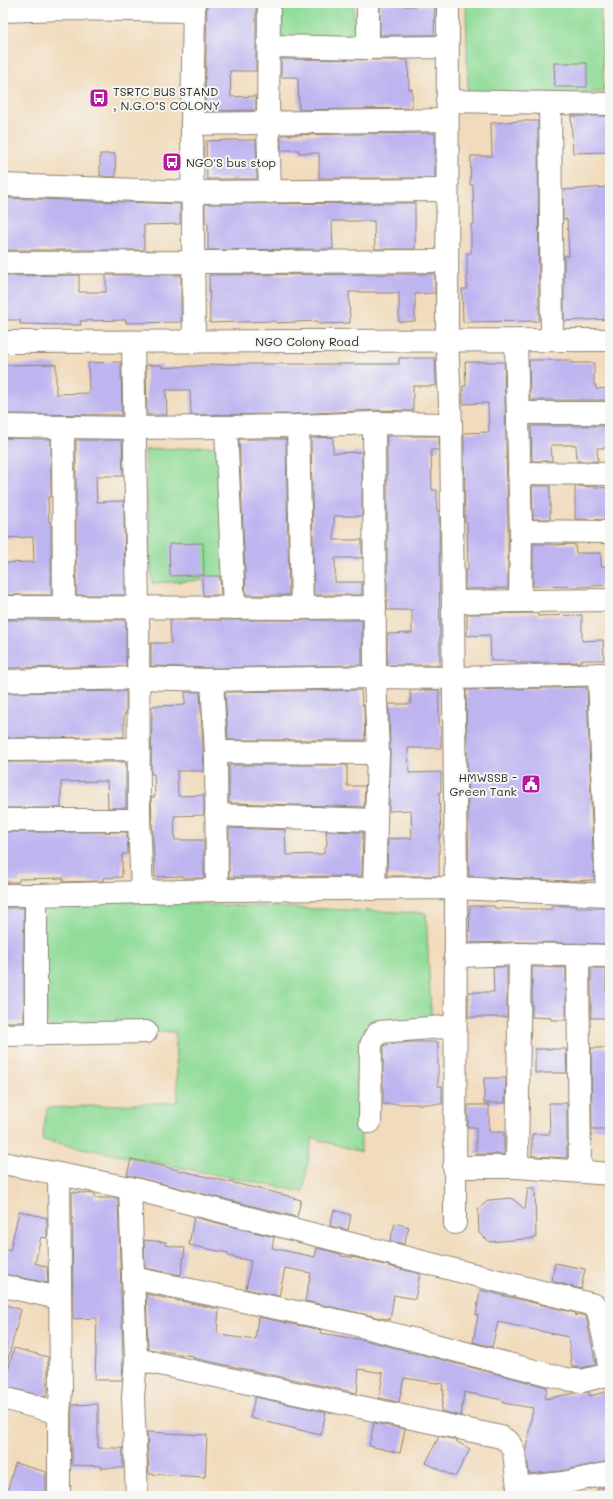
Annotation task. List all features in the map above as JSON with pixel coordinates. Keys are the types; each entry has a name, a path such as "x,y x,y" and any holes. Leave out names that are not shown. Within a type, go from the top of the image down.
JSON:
{"street":[{"path":"269,3 268,123 270,192"},
{"path":"368,3 368,48"},
{"path":"448,3 447,341 451,424 456,888 455,1223"},
{"path":"3,11 62,6 194,7 192,124 194,342"},
{"path":"269,46 368,48 447,47"},
{"path":"192,124 268,123 550,104 610,104"},
{"path":"550,104 552,340"},
{"path":"3,185 192,192 447,190"},
{"path":"3,263 447,261"},
{"name":"NGO Colony Road","path":"3,342 610,340"},
{"path":"516,341 521,531 520,601"},
{"path":"133,342 138,607 137,678 139,820 142,892"},
{"path":"518,413 610,413"},
{"path":"3,426 134,428 298,426 374,423 451,424"},
{"path":"374,423 375,677 378,753 374,889"},
{"path":"298,426 302,608"},
{"path":"226,427 234,608"},
{"path":"63,428 64,608"},
{"path":"519,473 610,474"},
{"path":"521,531 610,532"},
{"path":"453,602 610,600"},
{"path":"3,607 375,607"},
{"path":"3,681 137,678 212,680 375,677 454,678 604,674 608,895 456,888 217,890 3,895"},
{"path":"212,680 216,752 217,890"},
{"path":"3,750 138,749"},
{"path":"216,752 378,753"},
{"path":"216,816 376,820"},
{"path":"3,820 139,820"},
{"path":"36,895 36,1034"},
{"path":"455,956 520,954 610,956"},
{"path":"517,1167 520,954"},
{"path":"578,956 580,1171"},
{"path":"370,1122 371,1045 379,1032 455,1026"},
{"path":"3,1035 146,1032"},
{"path":"3,1163 130,1188 594,1305 597,1307 598,1311 608,1356 610,1374 582,1381 566,1379 354,1324 133,1278"},
{"path":"454,1167 517,1167 610,1174"},
{"path":"59,1174 61,1390 59,1413 60,1496"},
{"path":"130,1188 136,1359 133,1397 137,1496"},
{"path":"3,1286 59,1298"},
{"path":"136,1359 501,1437 509,1442 514,1452 518,1492 563,1484 610,1473"},
{"path":"3,1398 59,1413"}],"green space":[{"path":"282,3 354,3 354,39 282,39"},
{"path":"466,3 600,3 604,92 468,94"},
{"path":"220,446 227,579 152,583 145,450"},
{"path":"44,898 426,913 432,1031 360,1038 361,1152 312,1138 303,1192 42,1140 47,1108 178,1102 175,1032 48,1027 44,962"}],"building":[{"path":"207,3 256,3 256,71 230,71 231,97 256,96 256,110 205,111"},
{"path":"380,4 435,6 434,35 380,35"},
{"path":"281,59 408,60 409,89 412,89 412,108 299,110 298,78 281,77"},
{"path":"554,63 587,63 587,87 555,87"},
{"path":"571,116 610,116 610,152 573,153"},
{"path":"538,121 539,321 463,322 462,289 467,289 467,253 471,253 471,224 474,224 473,185 470,185 471,156 492,156 491,123"},
{"path":"435,133 435,178 319,178 319,153 299,153 299,150 281,150 281,135"},
{"path":"256,140 257,179 207,179 206,141"},
{"path":"100,154 115,154 116,177 100,176"},
{"path":"608,187 609,251 607,251 610,319 564,321 564,256 569,256 567,219 563,219 563,190"},
{"path":"3,198 180,204 180,224 144,225 144,250 3,250"},
{"path":"415,203 415,249 375,249 374,221 332,221 333,249 208,250 208,223 205,223 205,204"},
{"path":"435,274 435,293 415,294 415,321 399,322 399,293 349,292 350,323 318,324 318,321 276,323 276,321 210,323 209,275"},
{"path":"79,275 79,292 106,292 106,275 181,275 181,322 126,323 126,320 80,321 81,325 64,325 20,324 20,320 3,320 4,276"},
{"path":"399,358 435,358 436,386 413,386 413,411 374,410 298,414 191,415 190,390 166,390 167,415 147,415 146,365 162,365 162,368 227,364 399,364"},
{"path":"529,360 571,360 571,363 594,363 594,385 596,385 596,389 610,388 610,400 530,400"},
{"path":"121,362 122,415 3,414 3,365 56,364 56,394 89,393 88,363"},
{"path":"465,362 504,362 508,588 465,589 465,570 468,570 467,522 465,522 464,433 489,432 488,403 463,404 463,386 466,386"},
{"path":"531,426 610,426 610,448 597,448 598,461 577,461 576,445 551,445 552,461 532,461"},
{"path":"387,436 439,436 439,450 431,450 432,490 437,490 437,511 439,511 440,665 387,665 387,634 412,633 412,610 387,610"},
{"path":"333,437 333,453 362,452 362,516 334,516 334,540 362,540 362,558 335,558 335,582 362,582 362,595 314,595 311,438"},
{"path":"3,438 51,439 51,497 48,497 49,522 51,522 51,595 3,595 3,583 6,583 5,563 34,562 33,537 3,538"},
{"path":"239,439 286,439 289,595 246,595"},
{"path":"76,440 122,440 123,476 96,476 97,502 124,501 125,595 76,595"},
{"path":"532,486 550,486 550,519 533,519"},
{"path":"575,487 610,488 610,520 575,519"},
{"path":"203,543 204,575 170,576 169,544"},
{"path":"533,544 575,544 576,553 601,553 601,566 610,566 610,585 579,587 533,586"},
{"path":"202,576 220,576 221,595 203,595"},
{"path":"538,613 538,616 582,615 582,641 603,640 604,660 541,663 491,661 490,635 467,636 467,614"},
{"path":"3,620 126,620 126,666 3,668"},
{"path":"170,620 362,620 362,665 212,668 151,666 151,643 171,643"},
{"name":"HMWSSB - Green Tank","path":"587,687 594,880 567,881 469,876 466,690"},
{"path":"361,690 362,705 364,705 365,740 228,740 225,692"},
{"path":"410,690 439,690 439,727 441,727 441,748 408,748 409,773 441,772 441,792 439,792 441,836 439,836 439,876 387,876 388,839 412,838 411,810 389,811 389,704 411,704"},
{"path":"126,691 124,737 3,738 3,693"},
{"path":"185,692 200,692 204,771 177,771 178,796 204,795 204,815 174,816 175,840 204,840 204,878 183,878 183,876 155,877 151,797 155,797 154,774 151,774 152,706 185,705"},
{"path":"3,762 126,762 126,808 108,808 107,781 61,782 61,808 3,808"},
{"path":"229,765 347,765 347,786 365,786 364,807 229,803"},
{"path":"229,828 285,830 286,855 323,854 327,844 326,831 363,832 362,876 229,877"},
{"path":"3,832 127,832 128,854 122,854 122,877 103,878 103,881 63,882 63,878 19,879 19,882 3,882"},
{"path":"470,906 494,906 494,908 521,909 552,909 552,906 610,908 610,944 520,942 469,943"},
{"path":"3,908 24,908 24,1022 3,1022"},
{"path":"493,967 507,967 507,1017 468,1017 468,992 494,992"},
{"path":"532,967 566,968 566,1020 551,1020 551,1018 532,1017"},
{"path":"591,968 606,968 606,991 609,991 609,1018 591,1018"},
{"path":"411,1042 438,1042 438,1086 442,1086 442,1104 383,1104 383,1048 385,1045"},
{"path":"591,1048 609,1048 608,1104 610,1104 610,1129 592,1129"},
{"path":"535,1049 566,1049 567,1073 535,1073"},
{"path":"484,1078 506,1078 505,1103 484,1103"},
{"path":"549,1103 567,1103 567,1158 532,1156 532,1134 550,1134"},
{"path":"468,1105 489,1105 489,1132 504,1132 504,1154 476,1154 476,1127 468,1127"},
{"path":"131,1159 301,1200 297,1217 127,1175"},
{"path":"528,1188 535,1188 536,1238 490,1242 479,1233 478,1209 489,1200 511,1198 525,1209"},
{"path":"72,1192 95,1194 95,1198 118,1198 123,1359 122,1380 95,1380 97,1318 73,1319"},
{"path":"334,1210 351,1215 348,1230 330,1226"},
{"path":"19,1211 47,1218 47,1238 41,1237 35,1263 47,1267 48,1283 3,1274 3,1249 10,1251"},
{"path":"194,1217 274,1237 272,1248 315,1257 317,1248 341,1254 341,1256 357,1258 420,1274 415,1299 394,1295 390,1320 305,1301 311,1273 285,1268 279,1296 246,1289 251,1261 228,1256 228,1253 189,1245"},
{"path":"395,1223 409,1227 404,1244 390,1241"},
{"path":"144,1240 166,1242 165,1245 185,1248 181,1275 145,1268"},
{"path":"555,1263 585,1269 581,1289 552,1281"},
{"path":"480,1290 576,1313 575,1316 579,1314 586,1316 596,1365 581,1368 572,1367 568,1337 498,1322 492,1347 473,1342 478,1315 476,1315"},
{"path":"146,1294 219,1309 217,1333 227,1336 255,1340 258,1317 321,1330 320,1333 364,1340 547,1387 545,1399 575,1393 589,1392 590,1396 610,1391 610,1461 561,1471 529,1474 526,1449 533,1408 503,1403 503,1400 464,1392 461,1416 441,1411 444,1390 442,1390 443,1384 404,1378 399,1402 379,1398 383,1373 359,1369 357,1393 193,1358 193,1356 148,1349"},
{"path":"3,1304 21,1310 7,1363 3,1362"},
{"path":"14,1348 48,1357 48,1375 46,1385 48,1385 48,1389 46,1397 4,1386"},
{"path":"255,1397 326,1412 321,1435 250,1418"},
{"path":"98,1404 98,1448 123,1448 123,1468 101,1468 101,1466 72,1465 72,1405"},
{"path":"374,1423 405,1429 400,1453 369,1446"},
{"path":"147,1432 207,1435 205,1477 149,1474"},
{"path":"439,1436 457,1440 457,1442 470,1449 455,1477 426,1463"},
{"path":"15,1463 46,1472 46,1496 6,1496"},
{"path":"610,1486 610,1496 599,1496 597,1489"}],"place":[{"name":"TSRTC BUS STAND , N.G.O\"S COLONY","path":"99,98"},
{"name":"NGO'S bus stop","path":"172,162"},
{"name":"HMWSSB - Green Tank","path":"531,784"}]}
